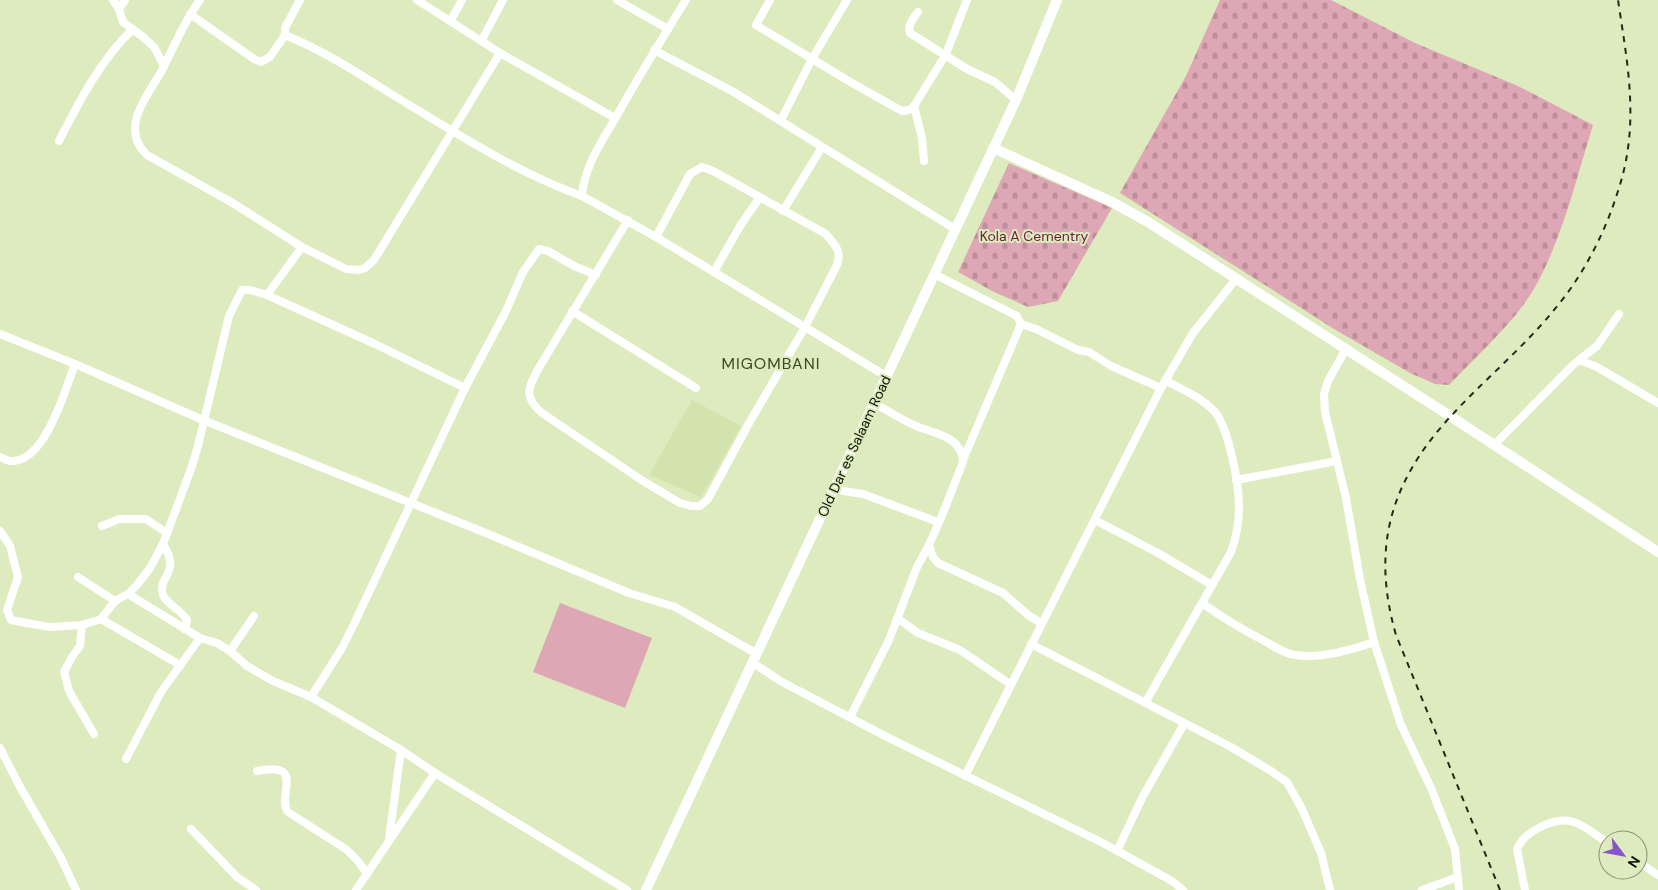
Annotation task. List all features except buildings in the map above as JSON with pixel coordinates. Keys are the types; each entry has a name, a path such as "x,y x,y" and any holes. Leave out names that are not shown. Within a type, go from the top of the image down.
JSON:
{"main road":[{"name":"Old Dar es Salaam Road","path":"646,890 1016,100 1057,0"},
{"path":"993,148 1110,201 1148,222 1657,549"}],"street":[{"path":"113,0 119,10 121,19 154,47 164,66"},
{"path":"119,10 125,0"},
{"path":"200,0 190,14 136,121 136,141 139,148 147,156 231,202 302,247 353,271 365,268 374,260 500,53"},
{"path":"190,14 261,62 272,56 285,35 285,28 300,0"},
{"path":"417,0 500,53 615,118"},
{"path":"451,20 462,0"},
{"path":"482,40 503,0"},
{"path":"617,0 668,29"},
{"path":"582,196 586,178 595,154 654,50 686,0"},
{"path":"770,0 756,25 902,110 909,110 914,106 946,54 967,0"},
{"path":"781,120 812,59 847,0"},
{"path":"918,12 911,20 910,33 967,69 995,82 1016,100"},
{"path":"58,141 72,114 97,75 123,39 133,29"},
{"path":"285,35 337,60 452,131 535,177 582,196 628,220 886,376"},
{"path":"654,50 732,91 781,120 955,229"},
{"path":"160,56 171,51"},
{"path":"914,106 922,138 924,161"},
{"path":"783,211 822,147"},
{"path":"628,220 596,275 572,311 534,378 529,390 531,402 542,413 680,503 691,506 702,505 708,499 748,425 805,327 840,256 837,248 826,234 714,171 702,168 690,174 656,236"},
{"path":"714,272 740,226 760,197"},
{"path":"267,295 302,247"},
{"path":"311,697 342,648 465,388 506,311 523,272 539,249 548,251 574,266 596,275"},
{"path":"934,274 1017,316 1021,324 1036,329 1078,350 1089,352 1111,366 1193,396 1215,412 1223,425 1236,480 1239,507 1236,538 1231,552 1145,703"},
{"path":"965,776 1041,622 1095,520 1163,384 1199,324 1236,279"},
{"path":"0,531 10,546 18,577 4,611 11,620 49,627 82,625 100,619 115,601 128,594 150,568 163,544 198,446 229,316 242,290 250,290 267,295 375,344 465,388"},
{"path":"572,311 696,388"},
{"path":"1494,445 1572,365 1597,346 1619,314"},
{"path":"850,717 889,640 917,567 929,545 938,522 942,518 963,462 1021,324"},
{"path":"0,334 75,364 203,420 481,531 629,593 675,607 755,659 789,686 1117,851 1172,881 1183,890"},
{"path":"1597,346 1594,357 1597,367"},
{"path":"1346,349 1328,381 1324,394 1325,412 1346,498 1360,579 1374,642 1401,725 1431,788 1455,849 1459,890"},
{"path":"1579,360 1597,367 1658,403"},
{"path":"0,457 11,461 27,456 36,450 49,430 75,364"},
{"path":"874,403 916,426 945,436 960,448 963,462"},
{"path":"1236,480 1337,461"},
{"path":"834,487 843,491 863,494 938,522"},
{"path":"102,526 119,519 146,519 167,533"},
{"path":"1095,520 1158,552 1212,584"},
{"path":"163,544 170,555 171,565 162,588 164,596 168,602 183,613 187,620 185,628"},
{"path":"929,545 932,557 938,563 1003,593 1028,615 1041,622"},
{"path":"1198,576 1203,601 1242,629 1293,655 1346,651 1374,642"},
{"path":"78,577 115,601"},
{"path":"128,594 200,638 217,643 230,651 247,666 273,681 311,697 401,750 435,773 627,890"},
{"path":"230,651 254,616"},
{"path":"897,618 923,635 960,650 1010,684"},
{"path":"100,619 180,665"},
{"path":"82,625 80,646 64,672 69,691 94,734"},
{"path":"126,759 161,692 200,638"},
{"path":"1031,644 1231,747 1271,770 1287,782 1302,809 1321,853 1330,890"},
{"path":"1117,851 1139,804 1184,724"},
{"path":"0,748 18,785 61,858 76,890"},
{"path":"389,841 401,750"},
{"path":"257,771 273,768 286,776 288,784 284,807 288,812 347,850 367,874"},
{"path":"356,890 435,773"},
{"path":"1525,890 1517,849 1523,839 1535,830 1556,822 1571,822 1598,836"},
{"path":"191,828 237,877 256,890"},
{"path":"1422,890 1458,877"}],"shaded area":[{"path":"692,400 741,426 701,497 649,475"}],"green space":[{"path":"1220,0 1331,0 1415,43 1518,86 1593,125 1561,228 1535,287 1507,325 1449,385 1435,384 1410,373 1334,329 1120,193 1186,76"},
{"name":"Kola A Cementry","path":"1009,163 1112,208 1058,301 1028,307 992,291 958,272"},
{"path":"560,603 652,638 625,708 533,672"}],"railway":[{"path":"1500,890 1396,635 1385,573 1386,545 1391,518 1400,491 1413,466 1430,441 1451,416 1529,338 1565,297 1592,254 1607,223 1625,167 1629,143 1630,96 1618,0"}],"district":[{"name":"MIGOMBANI","path":"771,363"}]}
